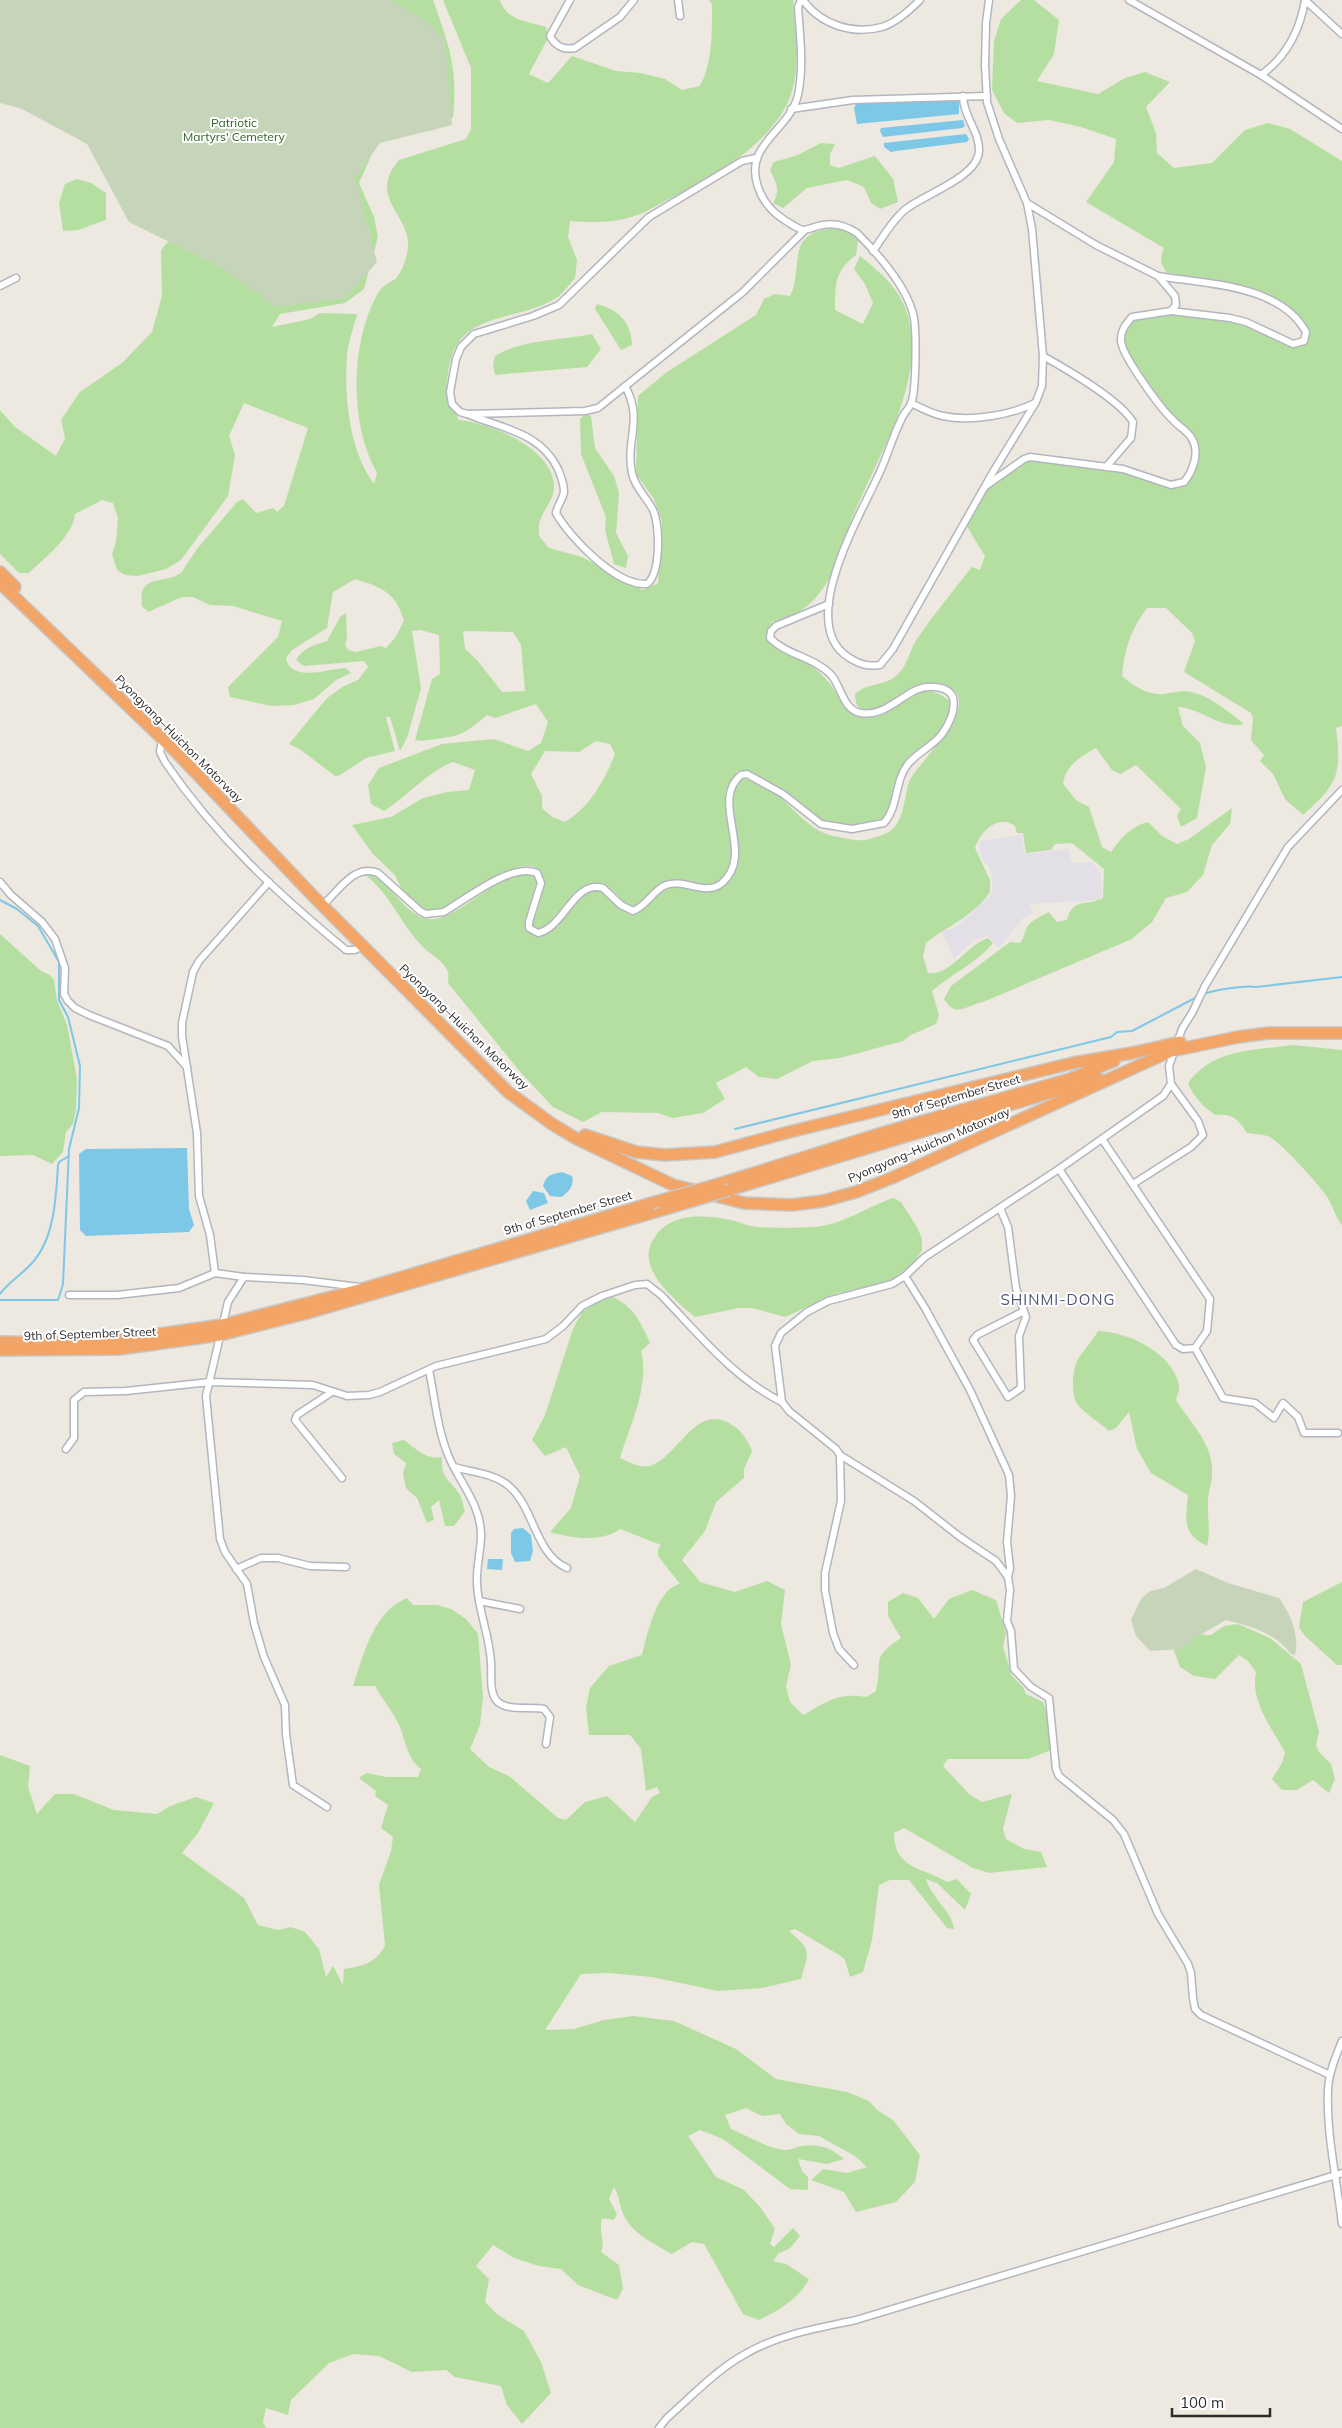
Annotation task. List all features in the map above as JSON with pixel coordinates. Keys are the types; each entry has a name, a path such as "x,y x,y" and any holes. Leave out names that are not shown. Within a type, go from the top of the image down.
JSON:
{"highway":[{"name":"Pyongyang–Huichon Motorway","path":"0,572 206,776 511,1089 569,1128 636,1152 664,1155 715,1152 789,1132 1073,1063 1269,1033 1342,1032"},
{"name":"Pyongyang–Huichon Motorway","path":"0,583 162,738 362,946 508,1092 552,1124 673,1185 717,1198 769,1205 823,1201 856,1192 894,1177 1133,1068 1176,1046 1232,1030 1323,1023 1342,1025"},
{"name":"9th of September Street","path":"0,1350 119,1349 307,1313 665,1209 889,1131 1070,1079 1132,1054"},
{"name":"9th of September Street","path":"0,1342 78,1343 221,1330 652,1203 724,1187 1133,1068"}],"street":[{"path":"570,0 550,36 558,46 567,50 575,48 620,18 634,0"},
{"path":"678,0 680,16"},
{"path":"805,230 780,217 762,198 754,171 756,158 791,110 798,94 801,60 798,7 802,0 820,16 833,24 843,28 865,30 884,27 907,12 920,0"},
{"path":"467,414 592,410 743,292 805,230 826,224 843,226 857,233 904,291 913,312 916,327 911,403 901,419 879,475 851,532 836,575 829,604 831,631 843,654 861,664 880,665 901,637 985,486 1036,402 1042,386 1043,356 1032,229 1027,203 999,139 987,96 986,24 989,0"},
{"path":"1129,0 1262,75 1342,129"},
{"path":"1262,75 1281,57 1292,39 1300,23 1305,0"},
{"path":"1305,0 1342,34"},
{"path":"873,251 907,208 967,172 976,162 979,146 966,114 963,96"},
{"path":"791,110 853,100 987,96"},
{"path":"625,386 633,401 635,412 631,460 632,475 652,508 657,524 656,569 651,581 647,584 631,581 612,571 588,552 562,524 556,513 564,492 561,475 548,451 525,434 460,412 452,404 450,392 456,359 461,347 474,334 533,316 559,305 649,217 742,161 756,158"},
{"path":"985,486 1024,459 1030,457 1106,467 1141,474 1171,485 1184,482 1191,471 1195,450 1193,440 1156,401 1127,356 1121,341 1122,330 1132,317 1171,311 1223,317 1246,322 1293,344 1304,341 1306,337 1302,324 1286,310 1254,293 1234,286 1158,276 1096,245 1027,203"},
{"path":"1158,276 1175,296 1176,305 1171,311"},
{"path":"0,286 16,278"},
{"path":"1043,356 1086,381 1125,413 1133,422 1131,438 1106,467"},
{"path":"911,403 935,414 958,417 997,415 1025,408 1036,402"},
{"path":"327,901 358,872 370,870 378,873 420,911 435,914 444,912 504,876 526,870 536,873 541,883 529,922 529,928 538,933 550,928 580,893 588,887 603,888 621,905 634,911 640,909 663,886 670,883 710,888 723,882 733,864 735,840 728,795 732,784 741,775 747,774 783,794 821,824 852,829 884,823 893,811 905,768 936,741 946,728 952,712 953,698 943,688 924,688 877,712 860,713 855,711 843,698 831,675 770,638 771,631 776,626 829,604"},
{"path":"162,738 160,752 182,787 230,845 346,950 355,950 362,946"},
{"path":"1133,1184 1191,1147 1202,1135 1198,1121 1171,1084 1169,1066 1176,1046 1205,986 1288,847 1342,790"},
{"path":"0,882 11,896 42,922 55,939 66,968 64,994 75,1008 88,1015 168,1046 188,1068"},
{"path":"215,1273 210,1235 199,1196 198,1133 182,1023 192,972 212,944 269,882"},
{"path":"782,1402 775,1346 782,1333 807,1312 828,1301 892,1284 905,1276 924,1257 1059,1169 1152,1104 1171,1084"},
{"path":"1059,1169 1176,1345 1183,1349 1195,1348 1208,1330 1210,1299 1102,1139"},
{"path":"1000,1208 1008,1227 1016,1288 1024,1311 1025,1321 1019,1336 1021,1388 1008,1398 973,1340 1024,1311"},
{"path":"69,1295 117,1295 161,1291 179,1288 215,1273 244,1277 304,1280 366,1288"},
{"path":"905,1276 925,1308 970,1390 1009,1476 1011,1496 1008,1542 1010,1568 1008,1577 1010,1590 1007,1621 1011,1632 1014,1669 1032,1687 1050,1698 1056,1769 1059,1776 1114,1820 1124,1834 1158,1914 1188,1964 1195,2009 1201,2015 1330,2075"},
{"path":"244,1277 228,1302 206,1396 220,1539 225,1552 247,1584 254,1623 264,1657 285,1705 286,1734 293,1785 327,1807"},
{"path":"66,1449 74,1438 72,1409 77,1395 84,1392 126,1391 210,1382 313,1384 332,1392 354,1397 380,1392 428,1370 546,1339 563,1326 582,1306 602,1296 635,1285 647,1284 735,1371 760,1391 782,1402 836,1449 840,1455 914,1501 960,1537 996,1561 1008,1577"},
{"path":"1195,1348 1223,1398 1255,1403 1274,1418 1283,1403 1298,1417 1304,1433 1338,1433"},
{"path":"428,1370 438,1427 454,1467 474,1505 480,1524 481,1535 476,1569 479,1601 491,1657 491,1686 494,1697 498,1702 507,1706 534,1707 548,1713 550,1717 546,1744"},
{"path":"332,1392 297,1415 295,1420 342,1478"},
{"path":"840,1455 841,1501 825,1573 825,1590 838,1649 854,1665"},
{"path":"454,1467 490,1475 506,1484 522,1499 547,1551 559,1565 567,1568"},
{"path":"236,1569 261,1558 278,1558 310,1566 346,1567"},
{"path":"479,1601 520,1609"},
{"path":"1342,2041 1330,2075 1328,2089 1330,2129 1339,2174 1342,2224"},
{"path":"659,2428 667,2418 726,2368 747,2353 780,2338 856,2320 1339,2174"}],"shaded area":[{"path":"1022,835 1025,854 1068,849 1072,863 1092,862 1101,874 1102,897 1097,900 1030,904 1033,914 1023,918 999,948 988,936 974,940 954,959 942,932 956,927 990,896 993,890 991,871 981,857 979,841"}],"green space":[{"name":"Patriotic Martyrs' Cemetery","path":"0,0 392,0 424,20 445,39 452,125 380,143 355,178 377,262 345,298 276,307 222,268 129,222 87,144 22,109 0,103"},
{"path":"377,0 433,0 451,57 454,84 453,117 434,130 392,137 376,145 359,183 374,217 378,237 364,289 345,303 280,314 272,327 310,319 320,313 357,314 347,355 346,388 354,439 359,455 374,484 377,473 361,431 356,383 362,335 369,313 378,293 400,273 408,248 404,226 388,196 387,185 390,173 399,160 466,139 471,129 471,68 443,0 500,0 503,7 512,16 546,27 548,38 529,74 548,83 572,56 616,71 641,73 665,79 682,90 700,86 707,67 710,56 712,24 712,4 709,0 793,0 797,46 795,80 783,112 769,131 731,163 687,190 645,212 636,216 608,221 570,221 568,237 577,260 575,278 553,300 538,307 490,321 476,327 464,336 454,349 449,367 447,395 459,420 487,426 518,440 532,449 551,472 554,491 539,523 539,536 549,548 582,557 643,590 658,583 662,521 654,499 636,474 638,396 667,372 756,315 764,299 775,294 790,296 794,286 798,255 806,238 815,232 837,228 848,232 858,240 856,255 840,272 835,293 835,310 863,324 873,303 865,284 854,269 860,256 894,288 905,308 911,332 912,356 908,380 893,428 851,521 832,574 811,603 790,616 772,622 767,640 814,668 825,678 857,717 885,714 911,697 925,691 932,691 950,701 947,716 942,727 936,735 906,760 900,770 886,815 882,821 851,825 820,820 763,778 737,771 726,791 732,853 731,865 726,875 717,883 698,885 680,880 667,881 658,886 634,907 607,887 593,884 577,894 555,918 538,930 532,926 534,914 542,893 543,881 539,869 529,866 515,868 499,875 436,911 427,912 404,894 395,875 373,854 352,825 391,817 423,798 447,792 469,790 475,770 453,762 444,766 384,811 371,804 368,785 379,768 442,744 494,739 528,751 541,743 548,722 536,704 495,718 487,715 457,735 421,741 415,740 432,679 440,674 439,635 420,630 412,631 421,688 407,738 400,751 390,717 386,717 395,751 366,758 340,775 335,776 301,750 289,744 327,698 344,686 358,680 368,667 364,661 304,666 296,660 305,650 327,641 340,617 346,613 347,638 345,644 348,650 356,652 381,646 386,648 395,638 404,621 397,603 392,597 380,588 355,579 333,592 327,628 292,650 286,658 289,666 302,672 311,673 346,668 351,673 336,680 314,699 294,705 272,706 230,697 228,687 278,637 282,621 233,606 210,605 193,597 182,597 148,612 142,606 143,589 147,584 174,577 181,573 197,549 237,502 243,499 256,513 273,508 277,512 284,506 308,428 244,403 229,436 235,455 228,496 181,560 166,569 138,576 125,575 117,570 112,554 116,542 118,518 113,503 102,500 75,514 73,523 64,539 29,573 19,573 0,554 0,410 15,427 56,456 65,438 61,420 80,392 122,363 152,332 162,296 161,250","holes":["463,632 513,632 521,645 525,691 502,692 477,660 465,649","596,741 610,744 615,754 601,783 589,801 574,816 565,822 552,817 542,808 542,796 531,774 545,751 579,752"]},
{"path":"1021,0 1034,0 1059,20 1054,54 1037,81 1098,94 1125,78 1145,72 1170,82 1146,107 1156,133 1157,153 1174,168 1212,163 1245,130 1268,123 1290,129 1342,161 1342,726 1336,728 1338,757 1334,778 1330,787 1303,815 1285,799 1273,774 1260,761 1264,755 1251,740 1253,718 1251,713 1184,672 1195,641 1192,633 1166,608 1147,608 1129,640 1124,657 1122,676 1147,692 1164,694 1185,691 1194,692 1216,703 1244,724 1236,725 1219,722 1195,711 1178,707 1183,726 1200,743 1206,767 1197,818 1181,827 1177,816 1181,809 1136,765 1120,774 1112,770 1096,748 1079,758 1070,767 1063,784 1076,800 1089,807 1102,847 1111,852 1127,833 1142,824 1148,822 1162,836 1177,844 1189,839 1232,808 1230,824 1212,845 1203,875 1187,892 1166,898 1152,922 1132,939 983,1002 957,1010 944,999 951,986 1010,942 1020,943 1027,927 1034,920 1049,912 1057,922 1067,920 1073,908 1077,905 1103,898 1104,869 1072,843 1055,844 1051,850 1026,853 1023,833 1017,833 1015,826 1009,823 996,823 985,831 975,848 990,880 990,892 968,914 926,943 923,956 928,973 936,973 944,970 980,942 988,938 993,943 979,957 932,991 939,1015 936,1024 911,1035 903,1041 840,1058 813,1061 777,1079 759,1077 746,1067 716,1083 725,1099 703,1113 673,1118 658,1113 602,1112 583,1122 553,1107 521,1073 448,983 448,972 444,965 415,938 382,891 365,875 367,872 382,881 415,914 423,918 433,919 445,916 458,909 508,877 519,873 534,875 538,887 525,925 528,932 538,935 554,928 574,903 588,891 595,890 607,894 621,909 632,915 641,911 672,887 680,886 710,891 716,890 723,885 730,877 735,865 737,852 732,801 734,789 740,779 752,780 773,791 809,824 827,834 862,840 887,833 896,825 900,818 909,782 947,732 955,717 959,703 956,692 943,685 933,683 917,686 891,702 871,711 863,710 857,705 855,694 866,687 894,678 905,665 917,639 972,567 980,570 985,556 966,525 988,488 1028,460 1110,469 1172,488 1184,485 1189,480 1196,467 1198,445 1190,432 1171,415 1144,380 1123,341 1128,325 1136,319 1145,316 1172,315 1233,321 1289,346 1303,345 1308,338 1308,331 1305,325 1274,301 1257,293 1223,282 1167,273 1161,261 1164,248 1086,202 1114,162 1116,139 1081,127 1049,120 1017,123 1004,113 992,90 994,41 1001,19"},
{"path":"821,143 835,144 830,154 830,165 839,168 875,156 893,179 898,202 880,209 871,203 864,187 847,180 807,188 783,208 773,203 777,190 770,170 774,162 798,155"},
{"path":"77,179 91,183 106,193 106,220 78,230 63,231 59,203 65,184"},
{"path":"597,304 612,310 622,318 629,330 632,345 621,350 595,309"},
{"path":"592,334 601,349 587,367 495,375 493,365 495,356 505,351 529,344"},
{"path":"586,414 591,416 595,448 614,476 619,493 616,533 628,556 626,568 614,564 605,530 606,517 581,454 580,419"},
{"path":"0,934 41,971 50,975 54,980 57,1000 67,1025 77,1079 76,1109 73,1124 66,1132 63,1152 52,1164 33,1155 0,1156"},
{"path":"1292,1045 1342,1050 1342,1225 1324,1192 1275,1140 1270,1137 1247,1133 1241,1124 1231,1116 1215,1115 1199,1101 1188,1083 1198,1072 1222,1057 1248,1050"},
{"path":"893,1198 901,1202 917,1227 922,1239 922,1250 914,1263 892,1280 872,1288 838,1293 785,1317 752,1308 739,1308 695,1317 661,1285 650,1265 649,1254 651,1244 657,1234 665,1226 685,1218 720,1218 757,1227 814,1227 835,1223"},
{"path":"612,1297 626,1305 636,1316 650,1343 641,1351 643,1378 641,1392 620,1458 638,1465 650,1466 669,1454 695,1427 705,1421 715,1419 727,1422 736,1428 750,1446 752,1451 744,1469 744,1478 716,1502 705,1531 682,1560 700,1582 735,1592 767,1581 785,1590 781,1624 791,1665 786,1686 790,1702 803,1715 833,1699 847,1696 866,1697 876,1691 881,1656 901,1638 888,1616 888,1602 903,1593 918,1598 934,1619 949,1599 972,1590 996,1600 1006,1633 1003,1647 1012,1676 1023,1687 1026,1694 1043,1702 1050,1724 1051,1750 1028,1759 948,1759 943,1766 970,1795 982,1802 1012,1794 1003,1829 1006,1839 1024,1849 1041,1852 1047,1867 989,1873 973,1868 904,1828 894,1833 895,1845 904,1860 947,1882 957,1879 971,1894 965,1910 937,1883 926,1879 933,1893 950,1917 954,1929 947,1928 909,1880 890,1880 879,1885 872,1940 863,1972 850,1977 845,1960 841,1956 795,1929 789,1931 802,1943 807,1952 801,1979 762,1988 718,1991 652,1977 609,1973 581,1974 545,2030 574,2029 604,2020 633,2016 674,2021 736,2049 776,2079 847,2092 869,2101 877,2110 893,2120 920,2155 915,2182 896,2202 856,2212 844,2192 811,2180 823,2169 847,2173 867,2167 855,2156 819,2136 799,2134 786,2124 780,2114 762,2116 746,2108 725,2115 731,2129 765,2145 786,2150 807,2145 819,2146 830,2149 844,2159 827,2164 798,2159 802,2171 808,2177 808,2190 790,2189 723,2139 700,2130 688,2136 716,2177 744,2190 761,2208 775,2229 770,2244 774,2247 793,2228 800,2236 790,2248 778,2254 773,2261 786,2264 809,2279 800,2293 794,2298 781,2308 759,2320 743,2314 704,2244 692,2242 672,2254 651,2242 637,2232 626,2220 614,2187 609,2199 617,2214 614,2220 602,2218 603,2244 601,2252 619,2265 623,2289 617,2300 578,2285 561,2269 539,2266 514,2258 493,2245 476,2266 489,2279 485,2302 498,2315 524,2331 541,2362 551,2393 522,2424 507,2405 501,2386 455,2377 446,2370 412,2372 379,2356 353,2354 329,2363 291,2400 288,2415 266,2408 263,2422 266,2428 0,2428 0,1755 30,1766 28,1787 37,1814 55,1794 74,1794 114,1810 157,1814 170,1806 196,1797 214,1803 198,1833 182,1853 244,1898 258,1925 278,1930 291,1927 305,1932 319,1949 326,1977 333,1966 343,1985 344,1969 368,1963 378,1956 385,1945 379,1885 391,1851 393,1837 381,1828 388,1805 375,1796 376,1791 359,1778 366,1773 386,1777 418,1777 421,1769 409,1754 396,1718 375,1686 353,1686 371,1635 386,1613 395,1604 407,1598 413,1605 437,1605 451,1609 466,1619 478,1634 483,1697 480,1725 470,1749 489,1767 509,1776 558,1818 566,1820 585,1802 607,1796 635,1822 652,1797 660,1793 657,1787 646,1791 641,1749 630,1735 589,1735 586,1708 590,1688 609,1666 642,1655 650,1625 659,1603 672,1587 680,1584 658,1556 658,1550 661,1545 620,1529 595,1538 567,1536 550,1532 571,1508 580,1476 566,1447 545,1456 532,1440 545,1415 573,1329 582,1312"},
{"path":"1098,1331 1122,1335 1147,1346 1168,1363 1175,1373 1179,1387 1176,1400 1200,1434 1212,1463 1212,1477 1208,1500 1209,1534 1207,1546 1193,1536 1187,1525 1188,1495 1151,1473 1137,1449 1129,1412 1116,1428 1109,1431 1086,1413 1076,1402 1073,1385 1075,1366 1077,1360"},
{"path":"404,1440 427,1455 437,1458 442,1457 444,1473 459,1494 465,1511 454,1526 445,1526 439,1500 431,1507 434,1520 427,1523 417,1498 406,1488 403,1474 406,1463 394,1454 392,1443"},
{"path":"1196,1569 1228,1583 1279,1598 1293,1625 1296,1640 1295,1655 1291,1654 1270,1635 1226,1620 1197,1637 1182,1649 1150,1651 1136,1636 1131,1620 1141,1599 1150,1591 1164,1588"},
{"path":"1342,1582 1342,1665 1337,1665 1305,1636 1299,1627 1303,1602"},
{"path":"1238,1624 1270,1638 1301,1664 1319,1732 1316,1745 1319,1752 1331,1764 1335,1779 1329,1793 1313,1780 1297,1790 1282,1790 1272,1779 1282,1763 1285,1752 1263,1714 1256,1693 1256,1672 1248,1661 1239,1655 1215,1679 1194,1676 1180,1667 1174,1650 1182,1634 1211,1635 1224,1626"}],"water":[{"path":"956,100 959,102 959,114 857,124 854,108 856,104"},
{"path":"963,120 965,126 962,128 883,137 880,131 881,128"},
{"path":"966,134 969,139 967,142 891,152 884,147 884,143"},
{"path":"187,1148 189,1209 194,1225 189,1232 86,1236 80,1230 79,1154 86,1149"},
{"path":"562,1172 572,1176 572,1186 561,1197 550,1196 543,1186 544,1182 555,1173"},
{"path":"533,1191 544,1193 548,1203 530,1210 526,1201"},
{"path":"523,1528 531,1535 533,1551 530,1561 515,1562 511,1553 511,1533 514,1529"},
{"path":"488,1559 503,1559 502,1570 487,1569"}],"waterway":[{"path":"0,900 17,909 38,926 59,962 59,1000 68,1017 80,1066 79,1108 69,1149 63,1284 58,1300 0,1300"},
{"path":"1204,994 1238,987 1256,987 1342,977"},
{"path":"735,1129 1111,1037 1117,1032 1132,1031 1197,997"},
{"path":"0,1294 33,1262 46,1241 53,1216 58,1165 59,1162 69,1156"}],"district":[{"name":"SHINMI-DONG","path":"1058,1300"}]}
